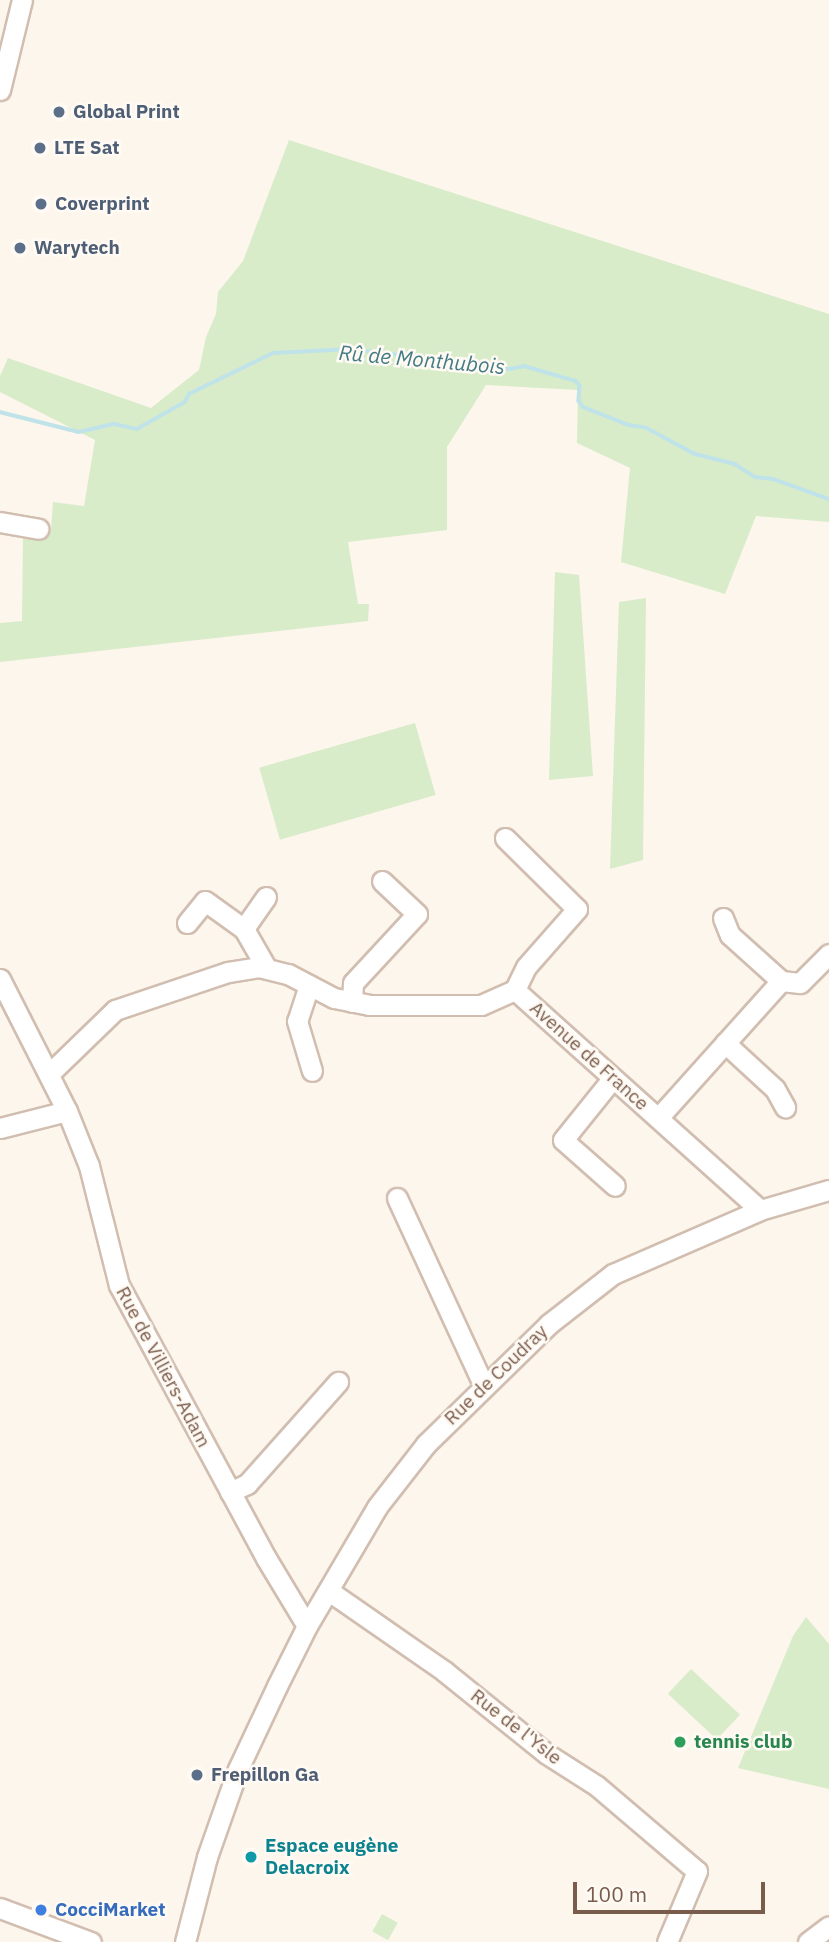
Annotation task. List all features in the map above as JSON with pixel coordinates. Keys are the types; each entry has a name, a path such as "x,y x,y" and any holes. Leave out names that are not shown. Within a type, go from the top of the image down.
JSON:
{"street":[{"path":"0,90 22,0"},
{"path":"0,522 38,529"},
{"path":"505,838 577,909 526,967 515,990"},
{"path":"352,1002 354,983 417,914 382,881"},
{"path":"244,929 265,897"},
{"path":"187,923 205,901 244,929 267,969"},
{"path":"723,918 730,936 780,981 800,983 829,954"},
{"name":"Avenue de France","path":"50,1074 115,1010 228,972 258,967 267,969 288,974 334,998 369,1005 481,1005 515,990 760,1210"},
{"name":"Rue de Villiers-Adam","path":"0,979 50,1074 89,1166 119,1285 230,1492 307,1626"},
{"path":"658,1118 780,981"},
{"path":"309,985 297,1021 312,1072"},
{"path":"725,1042 775,1089 785,1107"},
{"path":"612,1079 563,1140 615,1186"},
{"path":"0,1128 67,1111"},
{"name":"Rue de Coudray","path":"185,1942 207,1857 238,1769 307,1626 377,1507 406,1468 484,1385 549,1324 613,1274 760,1210 829,1190"},
{"path":"397,1198 484,1385"},
{"path":"230,1492 247,1484 338,1382"},
{"name":"Rue de l'Ysle","path":"329,1591 444,1671 547,1754 597,1786 696,1871 671,1940"},
{"path":"0,1908 91,1942"},
{"path":"808,1942 829,1926"}],"green space":[{"path":"289,140 829,314 829,522 756,516 725,594 621,562 630,468 577,443 578,390 486,385 447,447 447,530 348,542 358,604 369,604 368,621 0,662 0,623 22,621 23,536 51,530 53,502 84,506 95,440 0,392 0,376 8,358 151,408 199,370 206,337 216,314 218,292 243,261"},
{"path":"555,572 579,575 593,776 549,780"},
{"path":"646,598 643,860 610,869 619,602"},
{"path":"415,723 436,795 280,840 259,768"},
{"path":"806,1617 829,1644 829,1789 738,1768 793,1636"},
{"path":"691,1669 740,1715 717,1740 668,1694"},
{"path":"382,1914 398,1923 388,1940 372,1931"}],"waterway":[{"name":"Rû de Monthubois","path":"0,412 79,432 114,424 137,429 185,402 189,394 273,353 351,349 510,369 524,366 576,381 580,386 579,401 583,407 629,425 647,428 695,454 735,464 755,477 773,479 829,499"}],"place":[{"name":"Global Print","path":"59,112"},
{"name":"LTE Sat","path":"40,148"},
{"name":"Coverprint","path":"41,204"},
{"name":"Warytech","path":"20,248"},
{"name":"tennis club","path":"680,1742"},
{"name":"Frepillon Ga","path":"197,1775"},
{"name":"Espace eugène Delacroix","path":"251,1857"},
{"name":"CocciMarket","path":"41,1910"}]}
